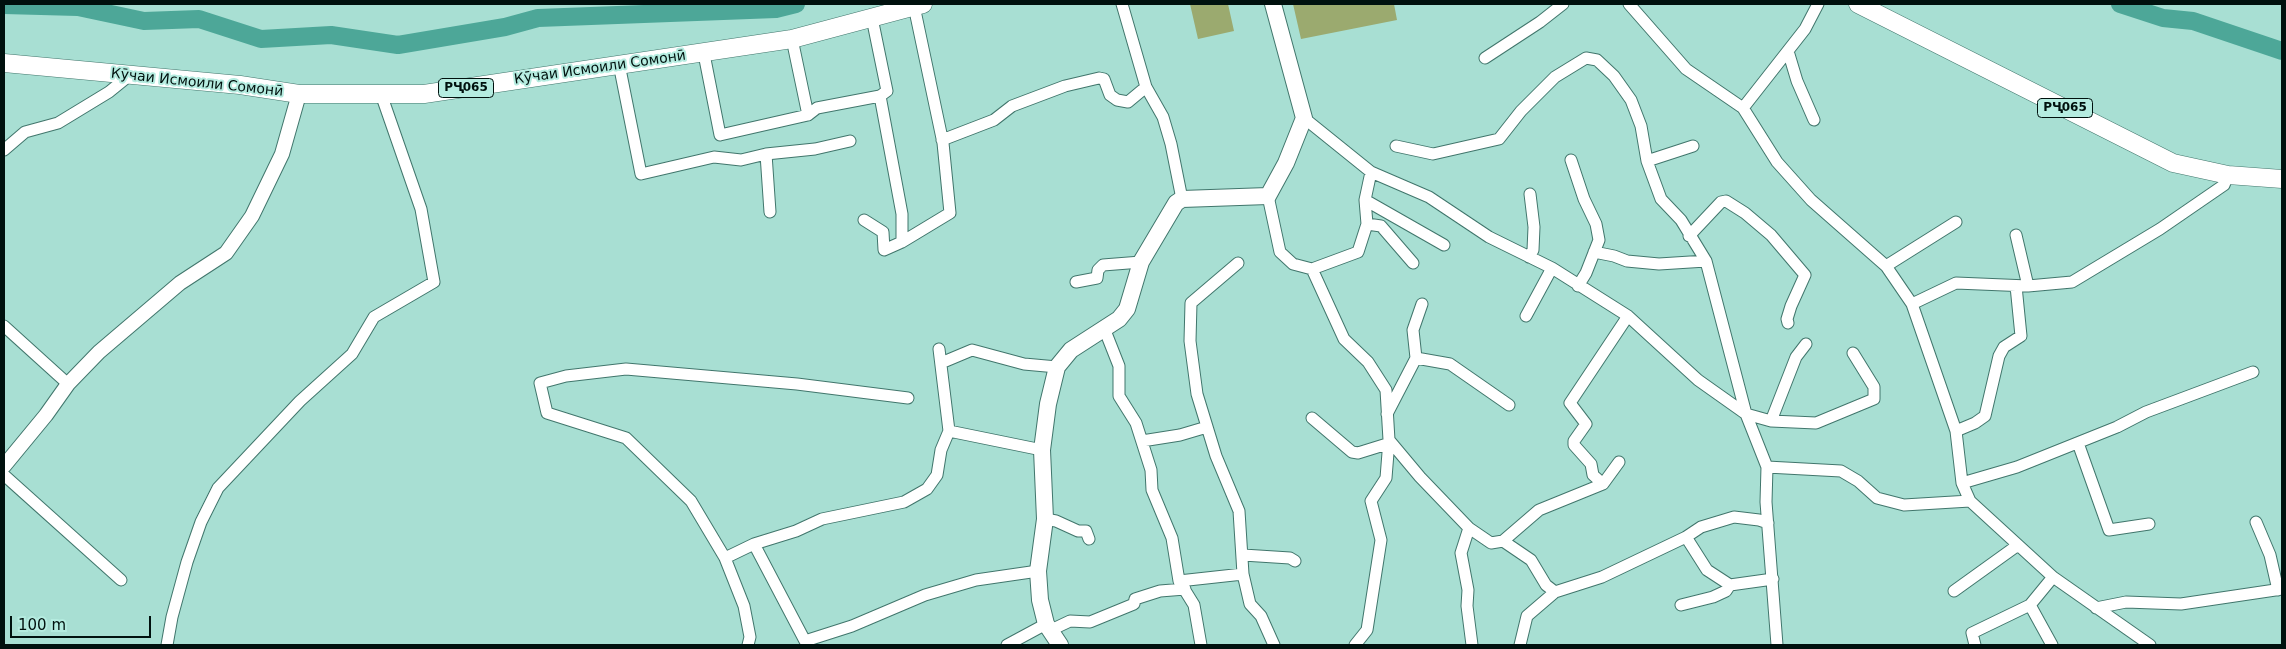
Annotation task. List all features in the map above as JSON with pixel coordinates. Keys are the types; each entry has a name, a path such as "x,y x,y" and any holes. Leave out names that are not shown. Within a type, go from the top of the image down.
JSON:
{"main road":[{"name":"Кӯчаи Исмоили Сомонӣ","path":"4,63 240,85 299,94 424,94 619,64 704,54 792,39 872,18 916,4"},
{"path":"1060,645 1049,627 1040,600 1038,571 1045,519 1042,450 1048,404 1057,366 1071,350 1119,318 1126,309 1141,262 1176,203 1182,199 1268,196 1286,163 1304,118 1273,4"},
{"name":"РҶ065","path":"1858,4 2173,163 2228,175 2282,179"}],"street":[{"path":"864,220 883,232 884,250 902,242 950,213 949,190 942,140 916,4"},
{"path":"1122,4 1146,87 1163,117 1172,144 1182,199"},
{"path":"1484,58 1540,22 1563,4"},
{"path":"1629,4 1686,68 1742,108 1777,162 1811,200 1886,266 1912,304 1956,431 1962,482 1970,501 2053,577 2150,645"},
{"path":"1742,108 1805,29 1818,4"},
{"path":"704,54 720,135 808,115 817,108 880,96 887,91 872,18"},
{"path":"792,39 808,115"},
{"path":"1788,51 1797,82 1814,120"},
{"path":"1396,146 1433,154 1499,139 1521,111 1555,76 1586,58 1597,60 1614,76 1630,100 1640,126 1647,161 1661,199 1681,220 1706,261 1746,414 1767,467 1768,523 1777,645"},
{"path":"619,64 640,174 714,157 741,160 766,154 815,149 850,141"},
{"path":"4,150 25,132 58,123 109,92 130,75"},
{"path":"942,140 994,120 1012,106 1065,86 1099,78 1104,79 1110,95 1117,100 1128,102 1146,87"},
{"path":"4,466 68,384 141,314 180,283 226,253 252,216 282,154 299,94"},
{"path":"167,645 172,617 187,562 201,522 218,488 300,401 352,354 374,317 434,282 420,209 381,94"},
{"path":"880,96 902,214 902,242"},
{"path":"1304,118 1371,172 1429,198 1489,236 1552,268 1628,316 1698,380 1746,414 1771,421 1816,423 1874,399 1874,387 1852,353"},
{"path":"1647,161 1692,146"},
{"path":"766,154 770,212"},
{"path":"1571,160 1584,199 1596,224 1599,240 1586,273 1578,286"},
{"path":"1268,196 1280,252 1293,264 1312,269 1358,252 1367,224 1365,200 1371,172"},
{"path":"1912,304 1956,283 2028,286 2072,282 2160,229 2224,185 2228,175"},
{"path":"1529,257 1533,250 1534,227 1530,194"},
{"path":"1365,200 1444,245"},
{"path":"1689,236 1721,202 1726,200 1771,235 1805,275 1791,306 1787,319 1788,323"},
{"path":"1886,266 1956,222"},
{"path":"1367,224 1381,226 1413,263"},
{"path":"2016,235 2028,286"},
{"path":"1594,252 1627,261 1706,261"},
{"path":"1076,282 1096,278 1098,270 1103,265 1141,262"},
{"path":"1238,263 1191,303 1190,341 1197,394 1216,456 1240,511 1243,574 1250,604 1261,616 1274,645"},
{"path":"1526,316 1552,268"},
{"path":"1312,269 1344,339 1368,362 1386,390 1388,442 1386,478 1371,501 1381,540 1367,630 1355,645"},
{"path":"1956,431 1975,424 1985,416 2004,347 2022,336 2016,286"},
{"path":"1386,416 1416,358 1413,330 1422,304"},
{"path":"1603,484 1593,475 1591,464 1574,446 1574,441 1586,424 1570,403 1628,316"},
{"path":"4,326 68,384"},
{"path":"1104,328 1119,366 1119,396 1136,423 1142,441 1151,470 1152,490 1172,538 1178,587 1194,605 1201,645"},
{"path":"1771,421 1796,357 1806,344"},
{"path":"724,558 754,544 796,531 822,520 904,502 927,489 937,475 941,450 949,431 939,349"},
{"path":"941,362 972,350 1024,364 1057,366"},
{"path":"1416,358 1450,364 1509,405"},
{"path":"748,645 750,637 744,606 724,558 690,501 626,438 548,413 540,383 566,376 626,369 797,384 908,398"},
{"path":"1962,482 2017,467 2117,428 2146,412 2253,372"},
{"path":"1312,418 1352,452 1358,453 1388,442"},
{"path":"1142,441 1180,435 1207,427"},
{"path":"949,431 1042,450"},
{"path":"1388,442 1469,528 1490,543 1503,541 1539,510 1603,484 1618,462"},
{"path":"2078,442 2109,530 2149,524"},
{"path":"1767,467 1841,471 1858,481 1877,498 1904,505 1921,506 1970,501"},
{"path":"4,476 121,580"},
{"path":"1520,645 1527,616 1555,592 1602,577 1686,537 1701,527 1734,517 1768,523"},
{"path":"1045,519 1056,521 1078,531 1086,531 1088,539"},
{"path":"2096,608 2126,602 2181,604 2280,589 2270,555 2256,522"},
{"path":"1469,528 1462,544 1461,553 1468,590 1467,606 1472,645"},
{"path":"1686,537 1708,570 1730,585"},
{"path":"1503,541 1532,560 1546,585 1555,592"},
{"path":"754,544 805,641 852,626 926,595 976,580 1038,571"},
{"path":"1954,591 2018,545"},
{"path":"1243,554 1290,558 1295,561"},
{"path":"1007,645 1049,627 1070,621 1090,622 1134,604 1135,599 1178,587 1243,574"},
{"path":"1975,645 1972,633 2030,605 2053,577"},
{"path":"1681,605 1713,598 1730,585 1773,580"},
{"path":"2030,605 2052,645"}],"green space":[{"path":"1190,4 1228,4 1234,31 1198,39"},
{"path":"1293,4 1394,4 1397,20 1301,39"}],"waterway":[{"path":"4,5 78,7 144,21 199,19 261,39 331,35 398,45 505,27 538,18 776,9 796,4"},
{"path":"2120,4 2163,18 2193,21 2282,51"}]}
